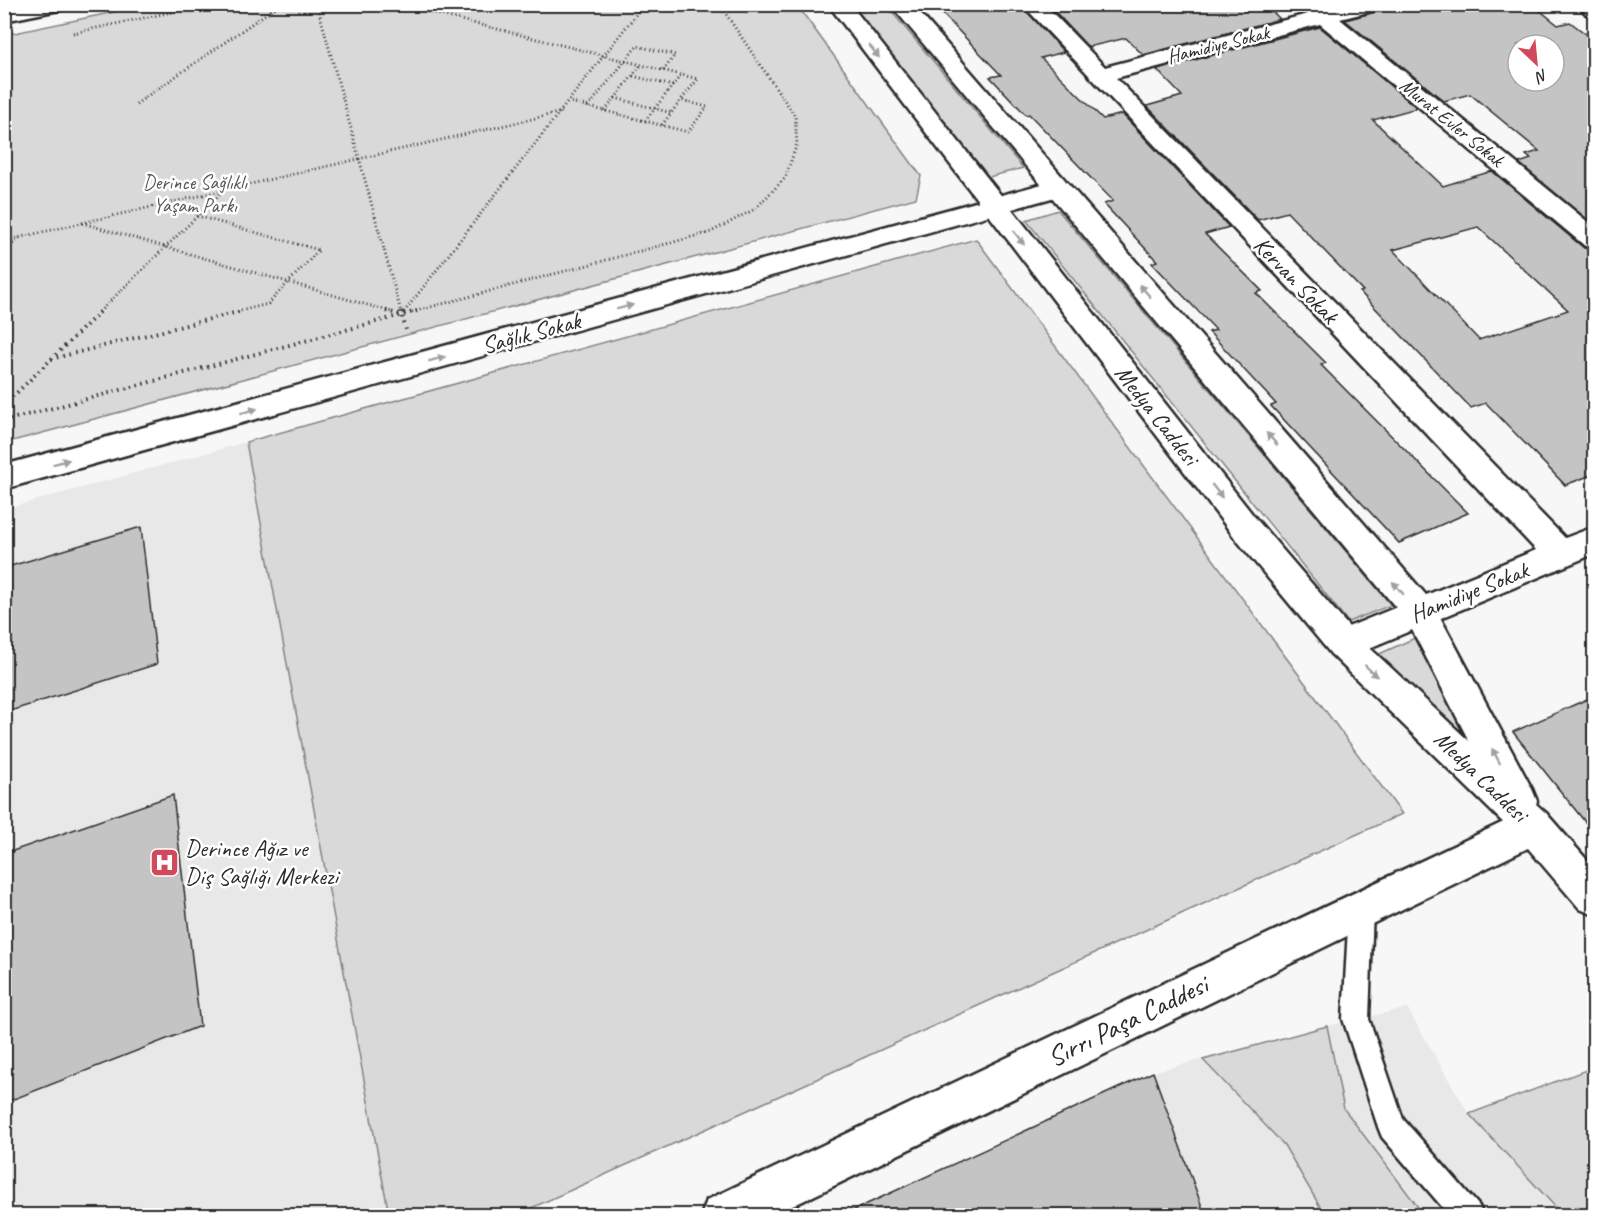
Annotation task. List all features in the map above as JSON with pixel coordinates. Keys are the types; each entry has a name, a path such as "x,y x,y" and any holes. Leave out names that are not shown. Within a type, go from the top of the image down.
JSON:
{"street":[{"path":"4,15 56,4"},
{"name":"Medya Caddesi","path":"838,4 1246,529 1343,644 1533,826"},
{"name":"Medya Caddesi","path":"900,4 1420,612 1533,826"},
{"name":"Kervan Sokak","path":"1032,4 1560,554"},
{"name":"Hamidiye Sokak","path":"1099,75 1317,11 1371,4"},
{"path":"1588,4 1594,9"},
{"name":"Murat Evler Sokak","path":"1317,11 1594,240"},
{"name":"Sağlık Sokak","path":"4,477 1057,188"},
{"name":"Hamidiye Sokak","path":"1343,644 1594,540"},
{"path":"1533,826 1594,896"},
{"name":"Sırrı Paşa Caddesi","path":"723,1215 1533,826"}],"lane":[{"path":"1360,908 1356,1019 1392,1127 1469,1215"}],"path":[{"path":"73,33 210,4"},
{"path":"136,104 280,4"},
{"path":"317,4 416,365"},
{"path":"396,4 698,79 662,125"},
{"path":"402,315 644,4"},
{"path":"4,421 711,232 755,209 785,178 797,144 795,116 719,4"},
{"path":"588,107 637,46 675,55 663,71"},
{"path":"605,111 641,65"},
{"path":"645,121 681,75"},
{"path":"633,76 673,86"},
{"path":"615,98 672,113"},
{"path":"570,102 688,132 707,107 681,100"},
{"path":"4,241 562,112"},
{"path":"4,405 224,190"},
{"path":"51,359 268,304 319,250 197,216"},
{"path":"82,223 402,315"},
{"path":"4,252 20,237"}],"shaded area":[{"name":"Derince Ağız ve Diş Sağlığı Merkezi","path":"246,442 389,1215 5,1216 5,509"},
{"path":"1407,1008 1469,1114 1594,1067 1594,1215 838,1216 1153,1072 1327,1026"}],"green space":[{"name":"Derince Sağlıklı Yaşam Parkı","path":"152,4 797,5 921,176 916,198 5,443 5,35"},
{"path":"851,5 886,5 1023,168 989,177"},
{"path":"1058,210 1391,605 1348,622 1026,220"},
{"path":"976,239 1402,814 516,1215 389,1215 246,442"},
{"path":"1417,637 1489,765 1377,655"},
{"path":"1327,1026 1344,1109 1424,1215 1325,1215 1284,1145 1203,1060"},
{"path":"1594,1067 1594,1215 1563,1215 1469,1114"}],"building":[{"path":"933,4 1020,4 1064,52 1041,58 1103,119 1122,114 1229,227 1205,234 1262,291 1256,293 1326,363 1321,365 1468,513 1399,543 1271,406 1276,404 1209,332 1216,330 1152,263 1157,261 1104,204 1113,201 990,77 1001,75"},
{"path":"1048,4 1265,4 1280,19 1143,55 1126,38 1088,47"},
{"path":"1405,4 1532,4 1558,25 1570,22 1594,40 1594,225 1519,163 1531,159 1526,155 1539,151 1470,94 1444,101 1345,20"},
{"path":"1320,27 1417,108 1373,120 1443,186 1492,171 1584,248 1594,250 1594,474 1565,485 1486,403 1471,408 1287,212 1258,220 1147,106 1182,96 1157,70","holes":["1478,227 1568,310 1479,340 1393,250"]},
{"path":"141,527 157,664 4,713 4,568"},
{"path":"1594,696 1594,833 1513,732"},
{"path":"173,795 200,1026 4,1103 4,854"},
{"path":"1153,1072 1205,1215 843,1215"}],"place":[{"name":"Derince Ağız ve Diş Sağlığı Merkezi","path":"164,862"}]}
